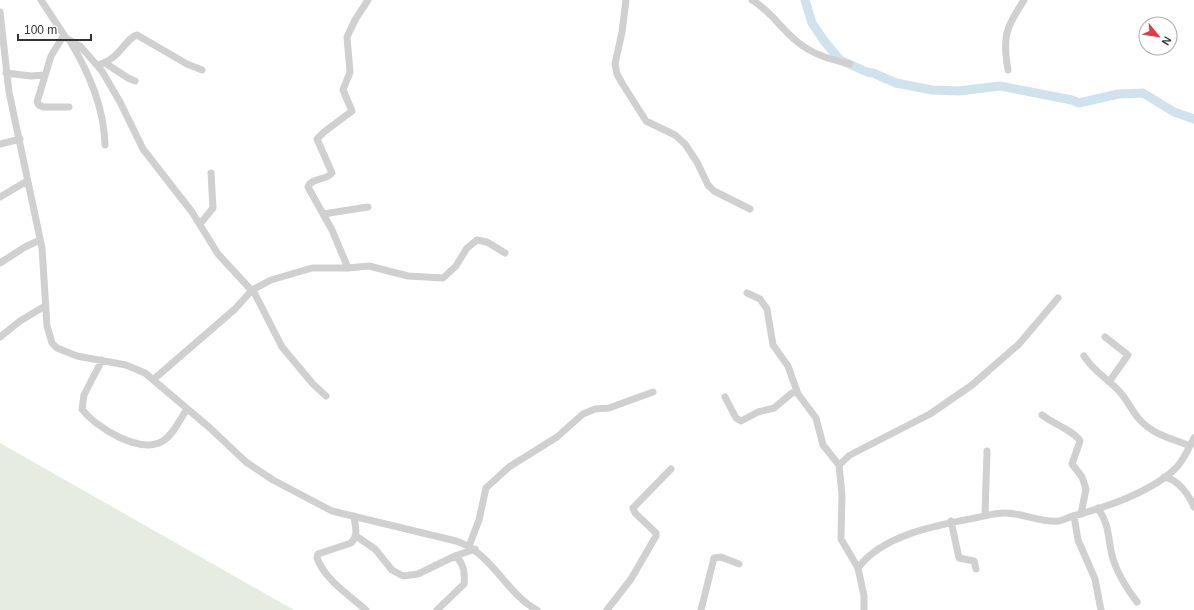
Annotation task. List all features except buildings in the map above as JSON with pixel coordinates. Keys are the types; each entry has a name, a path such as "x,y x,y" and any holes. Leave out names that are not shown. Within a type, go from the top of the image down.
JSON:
{"street":[{"path":"41,0 64,35 70,41 86,70 103,115 105,145"},
{"path":"348,268 323,214 308,187 313,181 329,177 332,173 317,139 352,111 343,90 350,72 347,37 350,29 368,0"},
{"path":"626,0 616,64 617,74 622,83 646,121 675,135 685,144 697,162 708,185 714,192 750,209"},
{"path":"752,0 773,16 803,46 817,54 850,64"},
{"path":"1008,70 1005,37 1011,22 1024,0"},
{"path":"0,12 2,51 6,74 44,258 45,306 49,334 57,348 77,356 102,360 136,369 154,379 246,462 262,473 332,512 354,516 472,548 492,565 521,599 537,610"},
{"path":"64,35 53,50 44,75 39,92 39,105 50,108 69,107"},
{"path":"97,65 105,63 116,56 132,37 137,35 187,64 202,70"},
{"path":"70,41 80,46 97,65 120,102 143,149 200,224 218,254 252,290 282,347 313,384 326,396"},
{"path":"105,63 135,81"},
{"path":"6,74 31,76 44,75"},
{"path":"0,144 20,139"},
{"path":"200,224 213,208 211,172"},
{"path":"0,197 27,181"},
{"path":"323,214 368,208"},
{"path":"0,263 24,247 40,240"},
{"path":"154,379 235,309 252,290 270,280 300,271 324,268 375,266 403,275 437,279 449,275 467,248 477,240 487,242 505,253"},
{"path":"747,293 760,300 767,309 773,345 788,366 797,392 816,418 823,445 839,465 842,495 841,539 858,568 864,596 864,610"},
{"path":"839,465 850,456 930,414 972,385 1019,344 1058,298"},
{"path":"0,337 20,321 45,306"},
{"path":"1105,337 1128,355 1109,382"},
{"path":"1084,356 1097,373 1120,391 1138,418 1145,425 1161,436 1190,446"},
{"path":"102,360 84,395 82,409 86,415 123,440 141,445 152,445 161,442 170,435 187,409"},
{"path":"472,548 486,488 509,467 557,437 583,414 595,409 609,408 653,392"},
{"path":"725,397 736,418 741,421 758,412 774,408 792,393 797,392"},
{"path":"1042,415 1059,427 1072,433 1080,441 1072,464 1082,477 1086,489 1078,515 1078,540 1095,579 1101,610"},
{"path":"858,568 871,555 892,542 916,532 951,521 985,515 1012,513 1053,521 1061,520 1098,508 1147,488 1164,477 1182,460 1194,438"},
{"path":"985,515 986,451"},
{"path":"607,610 631,579 656,536 653,530 635,513 633,508 671,469"},
{"path":"1164,477 1176,482 1192,501 1194,507"},
{"path":"1098,508 1108,526 1112,553 1116,567 1123,582 1137,602"},
{"path":"354,516 356,536 351,543 318,554 317,558 322,570 366,610"},
{"path":"951,521 959,558 974,560 976,569"},
{"path":"356,536 375,549 392,570 403,576 418,574 472,548"},
{"path":"437,610 464,584 462,566 460,561 455,556"},
{"path":"701,610 714,558 721,557 740,564"}],"shaded area":[{"path":"0,443 294,610 0,610"}],"waterway":[{"path":"805,0 812,23 840,60 896,83 932,90 959,91 1000,86 1072,100 1079,103 1118,94 1143,93 1174,112 1194,119"}]}
